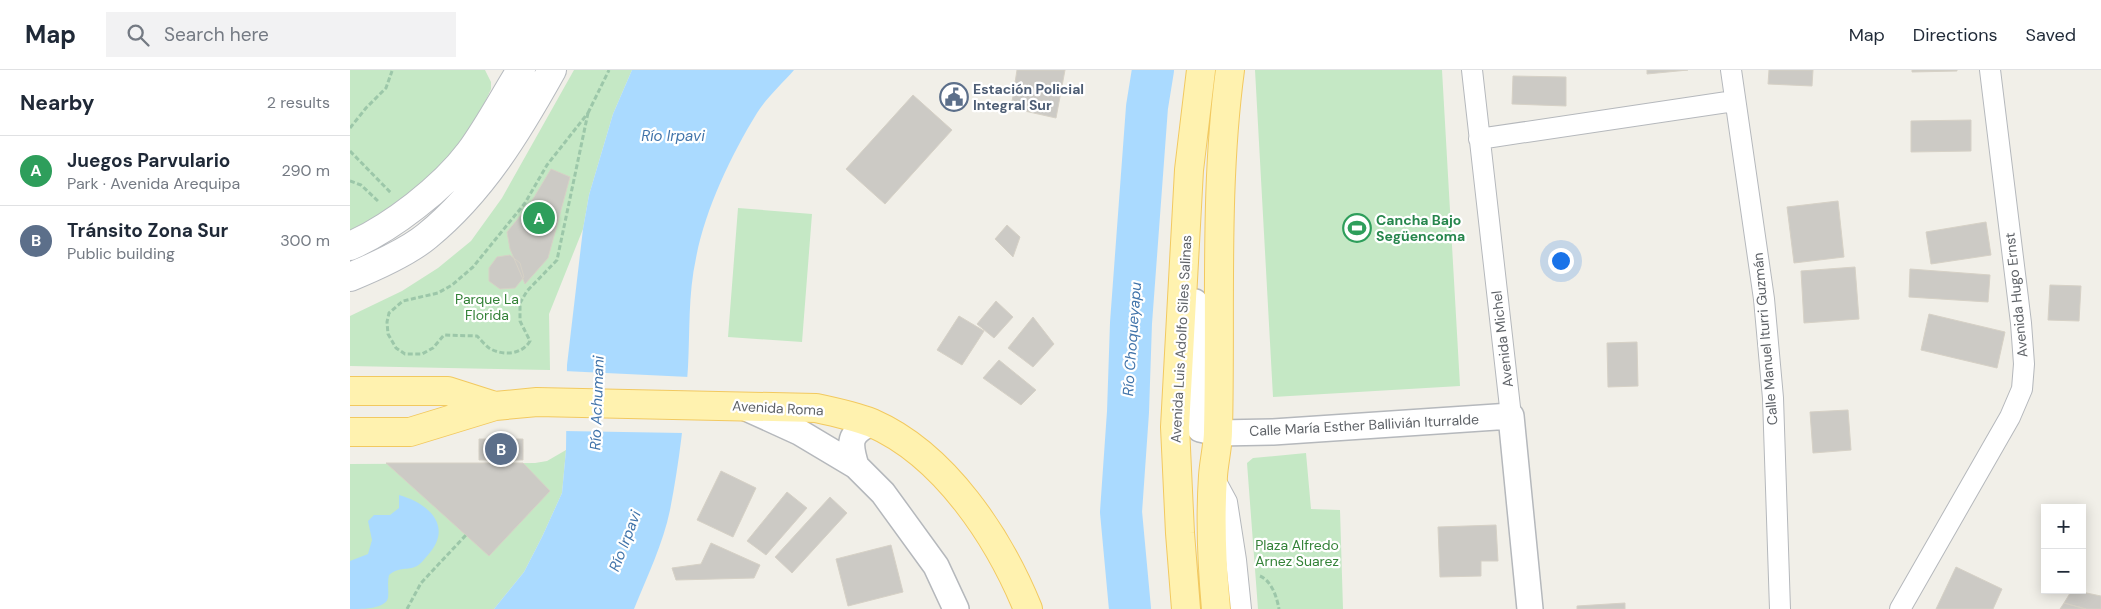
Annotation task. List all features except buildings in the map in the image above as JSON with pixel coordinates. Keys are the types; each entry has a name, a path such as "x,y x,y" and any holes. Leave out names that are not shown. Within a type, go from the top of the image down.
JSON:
{"main road":[{"path":"350,246 370,237 407,212 444,179 470,152 521,70"},
{"name":"Avenida Luis Adolfo Siles Salinas","path":"1186,609 1175,427 1189,170 1201,70"},
{"path":"1216,609 1212,562 1213,476 1218,433 1218,288 1226,104 1230,70"},
{"path":"350,278 426,237 466,199 498,161 549,71"},
{"name":"Avenida Roma","path":"350,391 448,391 495,406"},
{"name":"Avenida Roma","path":"350,432 410,432 495,406 537,402 816,408 872,423 905,442 934,466 963,496 992,535 1020,588 1028,609"}],"street":[{"name":"Avenida Michel","path":"1472,70 1511,416 1530,609"},
{"name":"Calle Manuel Iturri Guzmán","path":"1731,70 1764,299 1773,398 1780,609"},
{"name":"Avenida Hugo Ernst","path":"1900,609 2010,417 2022,389 2024,364 2021,323 1990,70"},
{"path":"1479,139 1734,101"},
{"path":"1194,135 1200,171 1193,419 1200,429 1218,433"},
{"path":"742,406 799,432 856,466 883,493 936,566 956,609"},
{"name":"Calle María Esther Ballivián Iturralde","path":"1218,433 1273,432 1511,416"},
{"path":"856,466 851,450 852,437 860,428 872,423"},
{"path":"1213,476 1227,502 1241,609"}],"path":[{"path":"588,113 557,260 527,291 520,303 520,321 530,341 526,348 517,352 506,353 490,348 477,336 444,335 432,348 422,354 405,354 396,348 388,334 387,322 389,313 403,301 438,293 452,285 473,267 525,203 547,165 588,113 609,70"},
{"path":"350,128 386,88 392,71"},
{"path":"350,151 395,198"},
{"path":"350,181 361,185 382,206"},
{"path":"407,609 421,583 466,535"},
{"path":"1251,576 1264,578 1277,598 1279,609"}],"green space":[{"path":"350,70 485,70 491,82 491,89 474,122 453,152 415,191 395,206 350,230"},
{"name":"Parque La Florida","path":"574,70 632,70 613,114 589,195 583,229 549,314 550,370 350,366 350,316 402,291 438,268 471,241 502,198"},
{"name":"Cancha Bajo Següencoma","path":"1255,70 1442,70 1460,386 1273,397"},
{"path":"738,208 812,214 802,342 728,337"},
{"path":"566,450 562,493 524,572 494,609 350,609 350,464 535,463 547,461"},
{"name":"Plaza Alfredo Arnez Suarez","path":"1306,453 1311,509 1340,510 1343,609 1258,609 1247,463 1253,458"}],"water":[{"path":"632,70 794,70 765,102 747,129 720,183 700,240 693,272 685,403 679,457 670,510 654,560 634,609 494,609 524,572 562,493 566,450 567,365 583,229 589,195 613,114"},
{"path":"399,495 410,499 428,510 438,525 439,535 428,555 418,565 397,570 389,575 388,598 386,602 373,608 350,609 350,561 368,554 372,540 368,521 374,515 390,515 399,508"}],"pier":[{"path":"564,371 689,377 683,433 564,431"}],"waterway":[{"name":"Río Choqueyapu","path":"1130,609 1121,512 1128,412 1131,323 1147,107 1153,70"}],"place":[{"name":"Estación Policial Integral Sur","path":"954,97"},
{"name":"Juegos Parvulario","path":"539,218"},
{"name":"Cancha Bajo Següencoma","path":"1357,228"},
{"name":"Tránsito Zona Sur","path":"501,449"}],"water label":[{"name":"Río Irpavi","path":"673,136"},
{"name":"Río Achumani","path":"597,403"},
{"name":"Río Irpavi","path":"625,541"}]}
